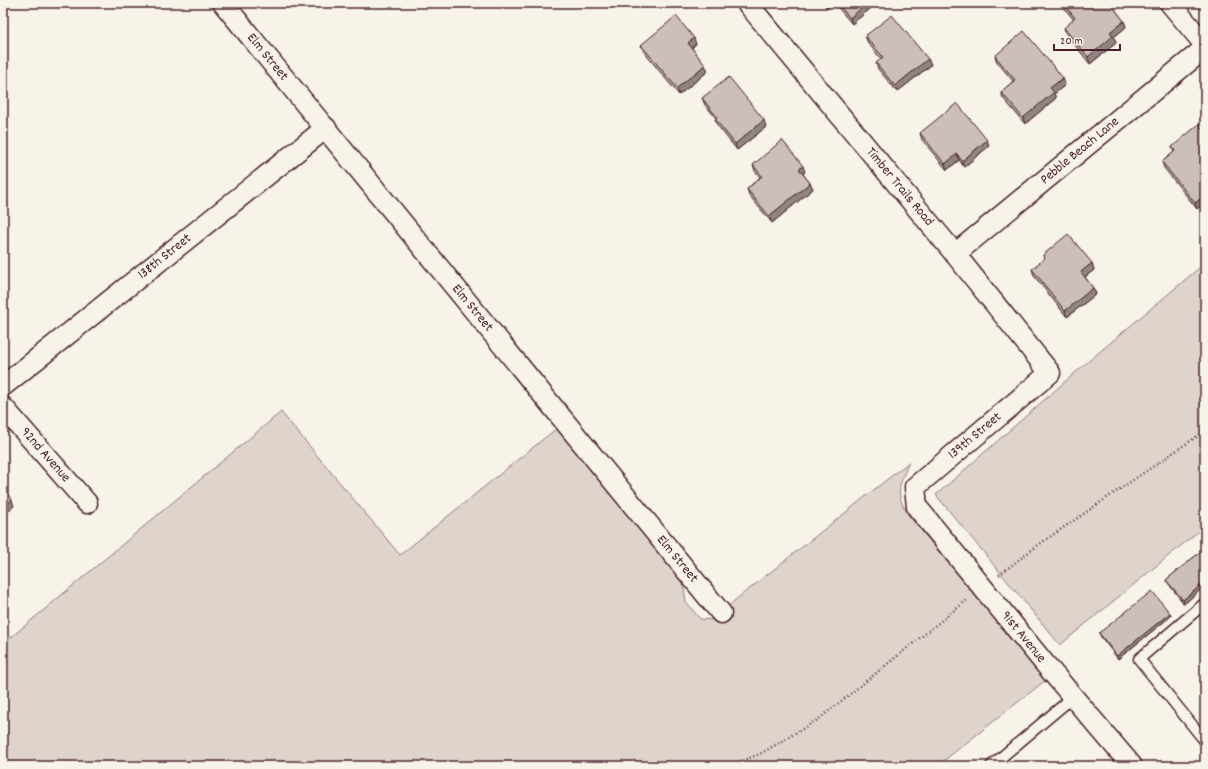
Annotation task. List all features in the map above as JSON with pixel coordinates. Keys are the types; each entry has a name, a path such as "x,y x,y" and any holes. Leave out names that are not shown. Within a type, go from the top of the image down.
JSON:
{"street":[{"name":"Elm Street","path":"223,3 722,613"},
{"name":"Timber Trails Road","path":"747,3 955,254 1050,373"},
{"path":"1170,3 1205,46"},
{"name":"Pebble Beach Lane","path":"955,254 1205,46"},
{"name":"138th Street","path":"3,386 326,128"},
{"name":"139th Street","path":"917,507 916,487 1050,373"},
{"name":"92nd Avenue","path":"3,407 87,502"},
{"name":"91st Avenue","path":"917,507 1073,697 1132,766"}],"lane":[{"path":"1205,603 1139,659 1205,741"},
{"path":"991,766 1073,697"}],"shaded area":[{"path":"1205,263 1205,526 1060,645 936,495 1084,365"},
{"path":"281,412 400,555 557,428 683,581 686,602 700,619 716,620 734,601 909,462 901,484 900,495 904,508 909,516 1046,680 937,766 3,766 3,644"}],"building":[{"path":"837,3 867,3 850,18"},
{"path":"1063,3 1110,3 1124,21 1110,32 1113,36 1088,57 1064,28 1075,18"},
{"path":"892,15 928,59 895,86 876,63 883,57 865,36"},
{"path":"676,16 694,38 688,43 705,65 677,88 641,45"},
{"path":"1024,31 1063,78 1050,88 1054,92 1023,118 1001,92 1015,80 995,56"},
{"path":"729,77 764,120 735,144 715,119 717,117 702,98"},
{"path":"957,103 987,140 962,161 957,154 945,164 920,133"},
{"path":"1199,124 1205,132 1205,195 1195,203 1162,162 1175,151 1172,147"},
{"path":"782,140 803,166 799,169 810,183 769,216 747,189 762,176 753,165"},
{"path":"1068,234 1092,263 1081,272 1093,288 1065,311 1032,269 1045,258 1043,255"},
{"path":"3,489 12,500 3,507"},
{"path":"1205,548 1205,582 1183,600 1166,580"},
{"path":"1152,591 1170,613 1117,656 1099,633"}]}
